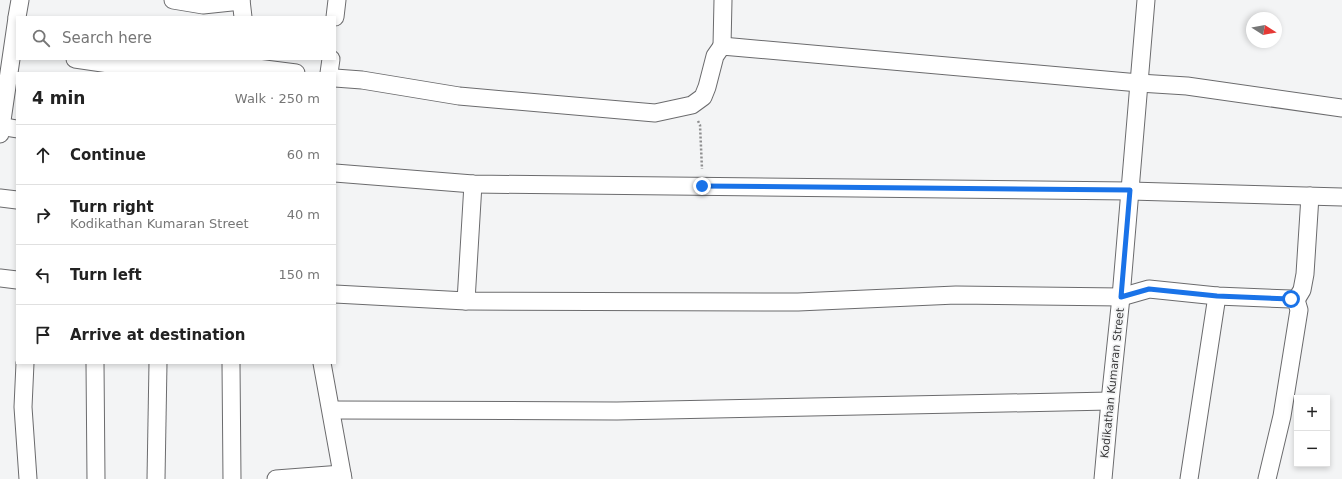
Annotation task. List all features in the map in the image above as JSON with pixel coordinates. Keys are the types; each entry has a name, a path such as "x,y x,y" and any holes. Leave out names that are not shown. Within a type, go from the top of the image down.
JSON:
{"street":[{"path":"17,16 20,0"},
{"path":"173,0 203,5 242,6"},
{"path":"335,16 337,0"},
{"path":"336,78 362,80 459,96 655,114 692,106 703,97 708,87 715,56 722,46 722,0"},
{"name":"Kodikathan Kumaran Street","path":"1103,479 1121,297 1146,0"},
{"path":"5,129 10,50 16,23"},
{"path":"722,46 1187,86 1342,108"},
{"path":"82,60 123,66 250,66 289,72"},
{"path":"329,72 331,60"},
{"path":"336,173 473,184 1130,190 1342,197"},
{"path":"466,301 473,184"},
{"path":"1267,479 1282,416 1298,310 1296,300 1302,290 1305,274 1310,196"},
{"path":"0,198 16,200"},
{"path":"0,278 16,280"},
{"path":"336,294 466,301 798,302 956,295 1121,297 1149,289 1217,296 1287,298 1296,300"},
{"path":"1189,479 1217,296"},
{"path":"25,364 23,407 28,479"},
{"path":"95,364 96,479"},
{"path":"158,364 160,479"},
{"path":"231,364 232,479"},
{"path":"276,479 342,477 332,410 322,364"},
{"path":"332,410 616,411 1110,401"}],"path":[{"path":"692,106 700,126 702,186"}],"route":[{"path":"702,186 1130,190 1121,297 1149,289 1217,296 1291,299"}]}
